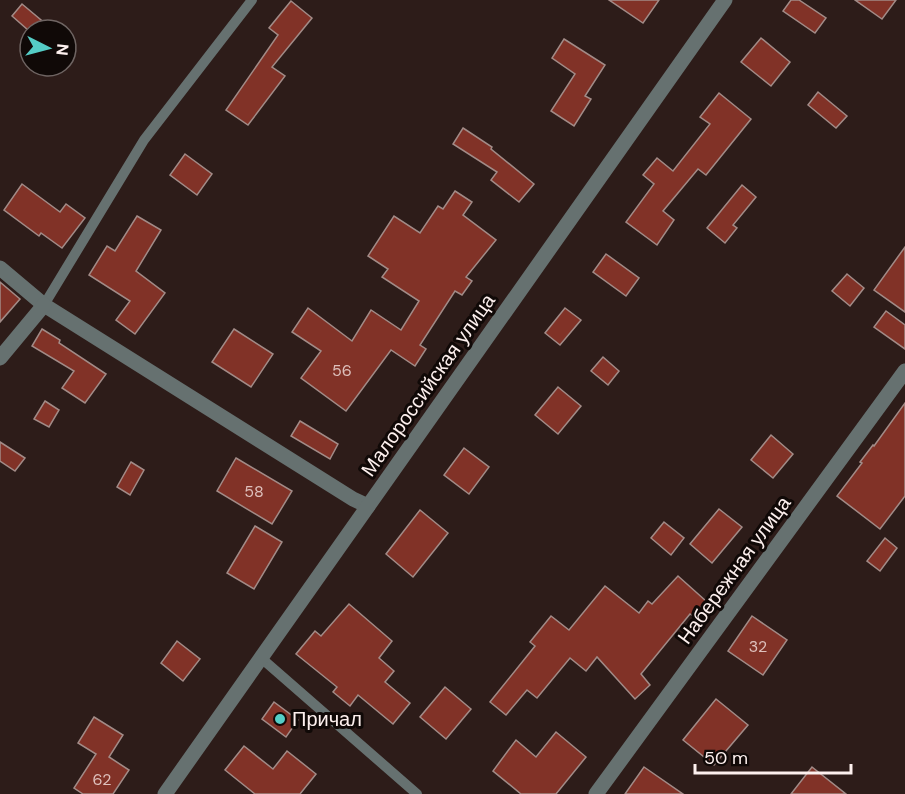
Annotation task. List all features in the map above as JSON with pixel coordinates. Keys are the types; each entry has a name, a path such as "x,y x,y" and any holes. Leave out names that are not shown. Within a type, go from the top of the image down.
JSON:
{"street":[{"name":"Малороссийская улица","path":"165,794 725,0"},
{"path":"0,268 44,305 353,499 368,506"},
{"path":"0,357 44,305"},
{"name":"Набережная улица","path":"596,794 905,370"}],"lane":[{"path":"44,305 144,140 252,0"},
{"path":"260,657 417,794"}],"building":[{"path":"609,0 659,0 643,23"},
{"path":"791,0 799,0 826,18 815,33 783,11"},
{"path":"855,0 896,0 882,19"},
{"path":"291,1 312,18 272,67 285,76 248,125 226,110 278,35 269,28"},
{"path":"22,4 39,18 18,18 18,21 12,16"},
{"path":"761,38 790,62 771,86 741,62"},
{"path":"564,39 605,65 585,96 591,99 574,126 551,111 575,74 552,58"},
{"path":"818,92 847,116 836,128 808,105"},
{"path":"719,93 751,119 706,175 698,169 663,211 674,220 657,245 626,222 654,184 643,175 657,158 673,171 710,124 700,117"},
{"path":"463,128 492,147 491,149 534,184 519,202 491,180 497,172 453,144"},
{"path":"185,154 212,174 197,195 170,175"},
{"path":"22,184 60,212 66,204 85,218 62,248 41,233 39,236 4,210"},
{"path":"742,185 756,197 733,225 737,228 725,243 707,228"},
{"path":"455,191 472,202 463,215 496,240 466,277 472,281 462,295 455,291 420,345 426,349 415,366 391,350 346,411 301,378 321,351 292,332 308,308 352,341 371,310 401,330 419,301 382,277 388,269 368,256 394,216 420,233 438,206 443,209"},
{"path":"137,216 161,230 136,271 165,293 135,334 116,320 130,301 89,275 107,246 115,251"},
{"path":"905,247 905,312 874,290"},
{"path":"606,254 639,278 626,296 593,272"},
{"path":"847,274 864,288 850,306 832,291"},
{"path":"0,282 20,299 0,322"},
{"path":"565,308 581,320 560,345 545,333"},
{"path":"886,311 905,325 905,349 874,327"},
{"path":"42,329 106,374 85,403 62,388 74,371 32,346"},
{"path":"234,329 273,354 251,387 212,362"},
{"path":"603,357 619,371 608,385 591,371"},
{"path":"558,387 581,406 558,434 535,415"},
{"path":"45,401 59,410 49,427 34,419"},
{"path":"905,403 905,496 880,529 837,496"},
{"path":"300,421 338,444 330,459 291,436"},
{"path":"771,435 793,454 773,478 751,460"},
{"path":"0,442 25,458 15,471 0,461"},
{"path":"464,448 489,467 469,494 444,475"},
{"path":"236,458 292,491 272,524 217,491"},
{"path":"131,462 144,470 130,495 117,487"},
{"path":"719,509 742,527 712,563 690,544"},
{"path":"420,510 448,533 413,577 386,554"},
{"path":"664,522 684,538 671,555 651,538"},
{"path":"255,526 282,542 254,589 227,573"},
{"path":"885,538 897,548 880,571 867,561"},
{"path":"678,576 706,601 693,616 690,614 641,674 650,685 635,699 597,657 586,671 570,658 537,698 527,690 506,715 490,702 535,646 530,642 551,616 569,630 605,586 639,613 648,601 652,604"},
{"path":"349,604 392,641 379,658 394,671 385,682 410,703 393,724 358,695 350,706 333,692 337,687 296,654 315,631 321,636"},
{"path":"752,616 787,640 763,675 728,651"},
{"path":"177,641 200,659 183,681 161,663"},
{"path":"445,687 471,709 446,739 420,717"},
{"path":"716,699 748,725 714,765 683,740"},
{"name":"Причал","path":"274,702 298,720 286,737 262,719"},
{"path":"94,717 123,735 109,757 129,770 113,794 83,794 74,788 96,754 78,743"},
{"path":"556,732 586,757 556,794 521,794 493,771 516,740 536,757"},
{"path":"244,746 273,769 287,751 316,774 300,794 255,794 225,770"},
{"path":"644,767 683,794 625,794"},
{"path":"812,767 846,794 791,794"}],"place":[{"name":"Причал","path":"280,719"}]}
